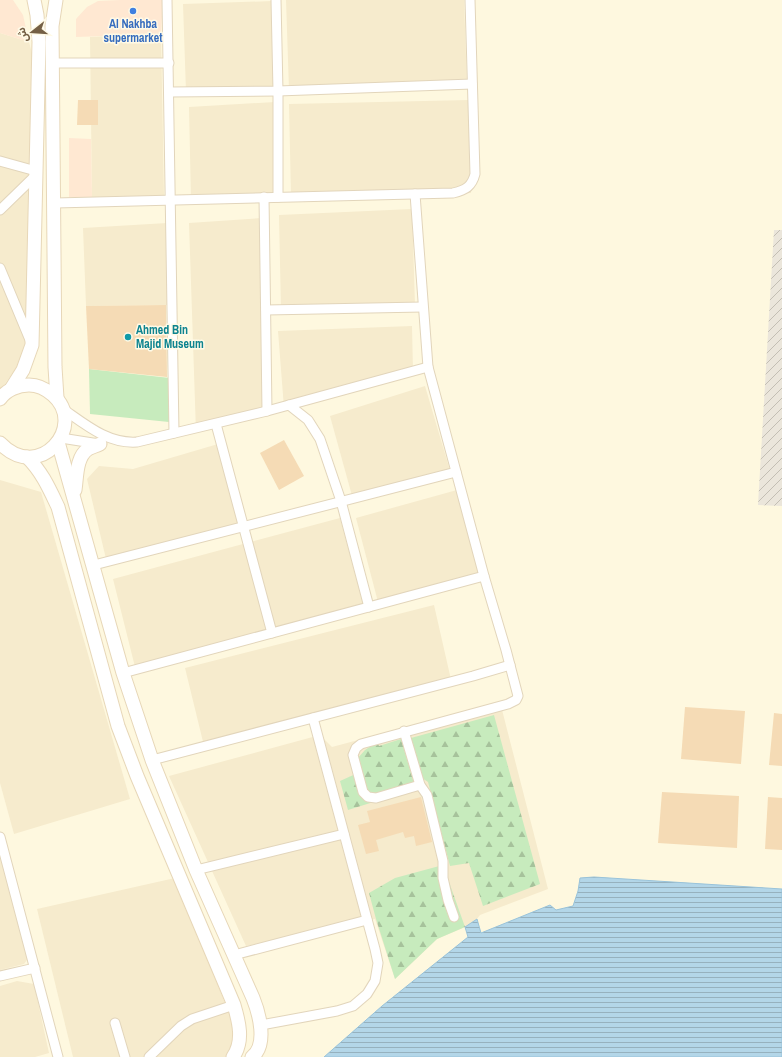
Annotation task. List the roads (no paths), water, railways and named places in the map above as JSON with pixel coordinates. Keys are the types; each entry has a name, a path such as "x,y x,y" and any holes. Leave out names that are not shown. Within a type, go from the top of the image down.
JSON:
{"street":[{"path":"3,395 23,370 32,345 39,42 37,15 34,0"},
{"path":"0,442 6,449 16,455 27,457 37,456 54,446 59,440 64,429 65,419 60,404 55,367 55,203 52,26 56,0"},
{"path":"167,0 170,92 170,200 174,433"},
{"path":"276,0 278,197"},
{"path":"55,203 454,193 469,187 475,174 470,0"},
{"path":"53,62 169,62"},
{"path":"170,92 278,91 472,84"},
{"path":"0,161 36,173"},
{"path":"1,206 36,173"},
{"path":"416,194 428,367 518,696 516,700 508,704 404,731 361,744 356,748 353,756 363,792 368,797 376,798 420,785"},
{"path":"264,197 267,411"},
{"path":"0,268 32,345"},
{"path":"266,310 423,307"},
{"path":"3,395 23,385 36,385 47,390 60,404 93,430 116,441 127,443 216,424 428,367"},
{"path":"289,405 308,420 320,439 341,501 369,607"},
{"path":"216,424 272,633"},
{"path":"59,440 100,444"},
{"path":"59,440 123,673 152,760 196,870 254,998 261,1025 260,1043 255,1055 252,1057"},
{"path":"74,496 78,467 82,455 88,449 100,444 116,441"},
{"path":"27,457 38,468 58,507 118,726 137,776 238,1016 240,1033 237,1051 233,1057"},
{"path":"94,565 243,528 456,472"},
{"path":"123,673 484,576"},
{"path":"152,760 510,665"},
{"path":"261,1025 337,1011 353,1006 367,994 374,981 378,963 368,920 313,718"},
{"path":"404,731 420,785 427,796 443,861 443,878 454,917"},
{"path":"196,870 344,834"},
{"path":"0,837 58,1057"},
{"path":"234,955 368,920"},
{"path":"209,947 227,939"},
{"path":"0,976 35,968"},
{"path":"149,1057 186,1022 198,1016 234,1005"},
{"path":"115,1023 125,1057"}],"water":[{"path":"594,877 782,889 782,1057 324,1057 382,1006 468,937 465,927 477,919 481,933 550,905 556,910 573,906 578,891 580,878"}],"place":[{"name":"Al Nakhba supermarket","path":"133,11"},
{"name":"Ahmed Bin Majid Museum","path":"128,337"}]}
